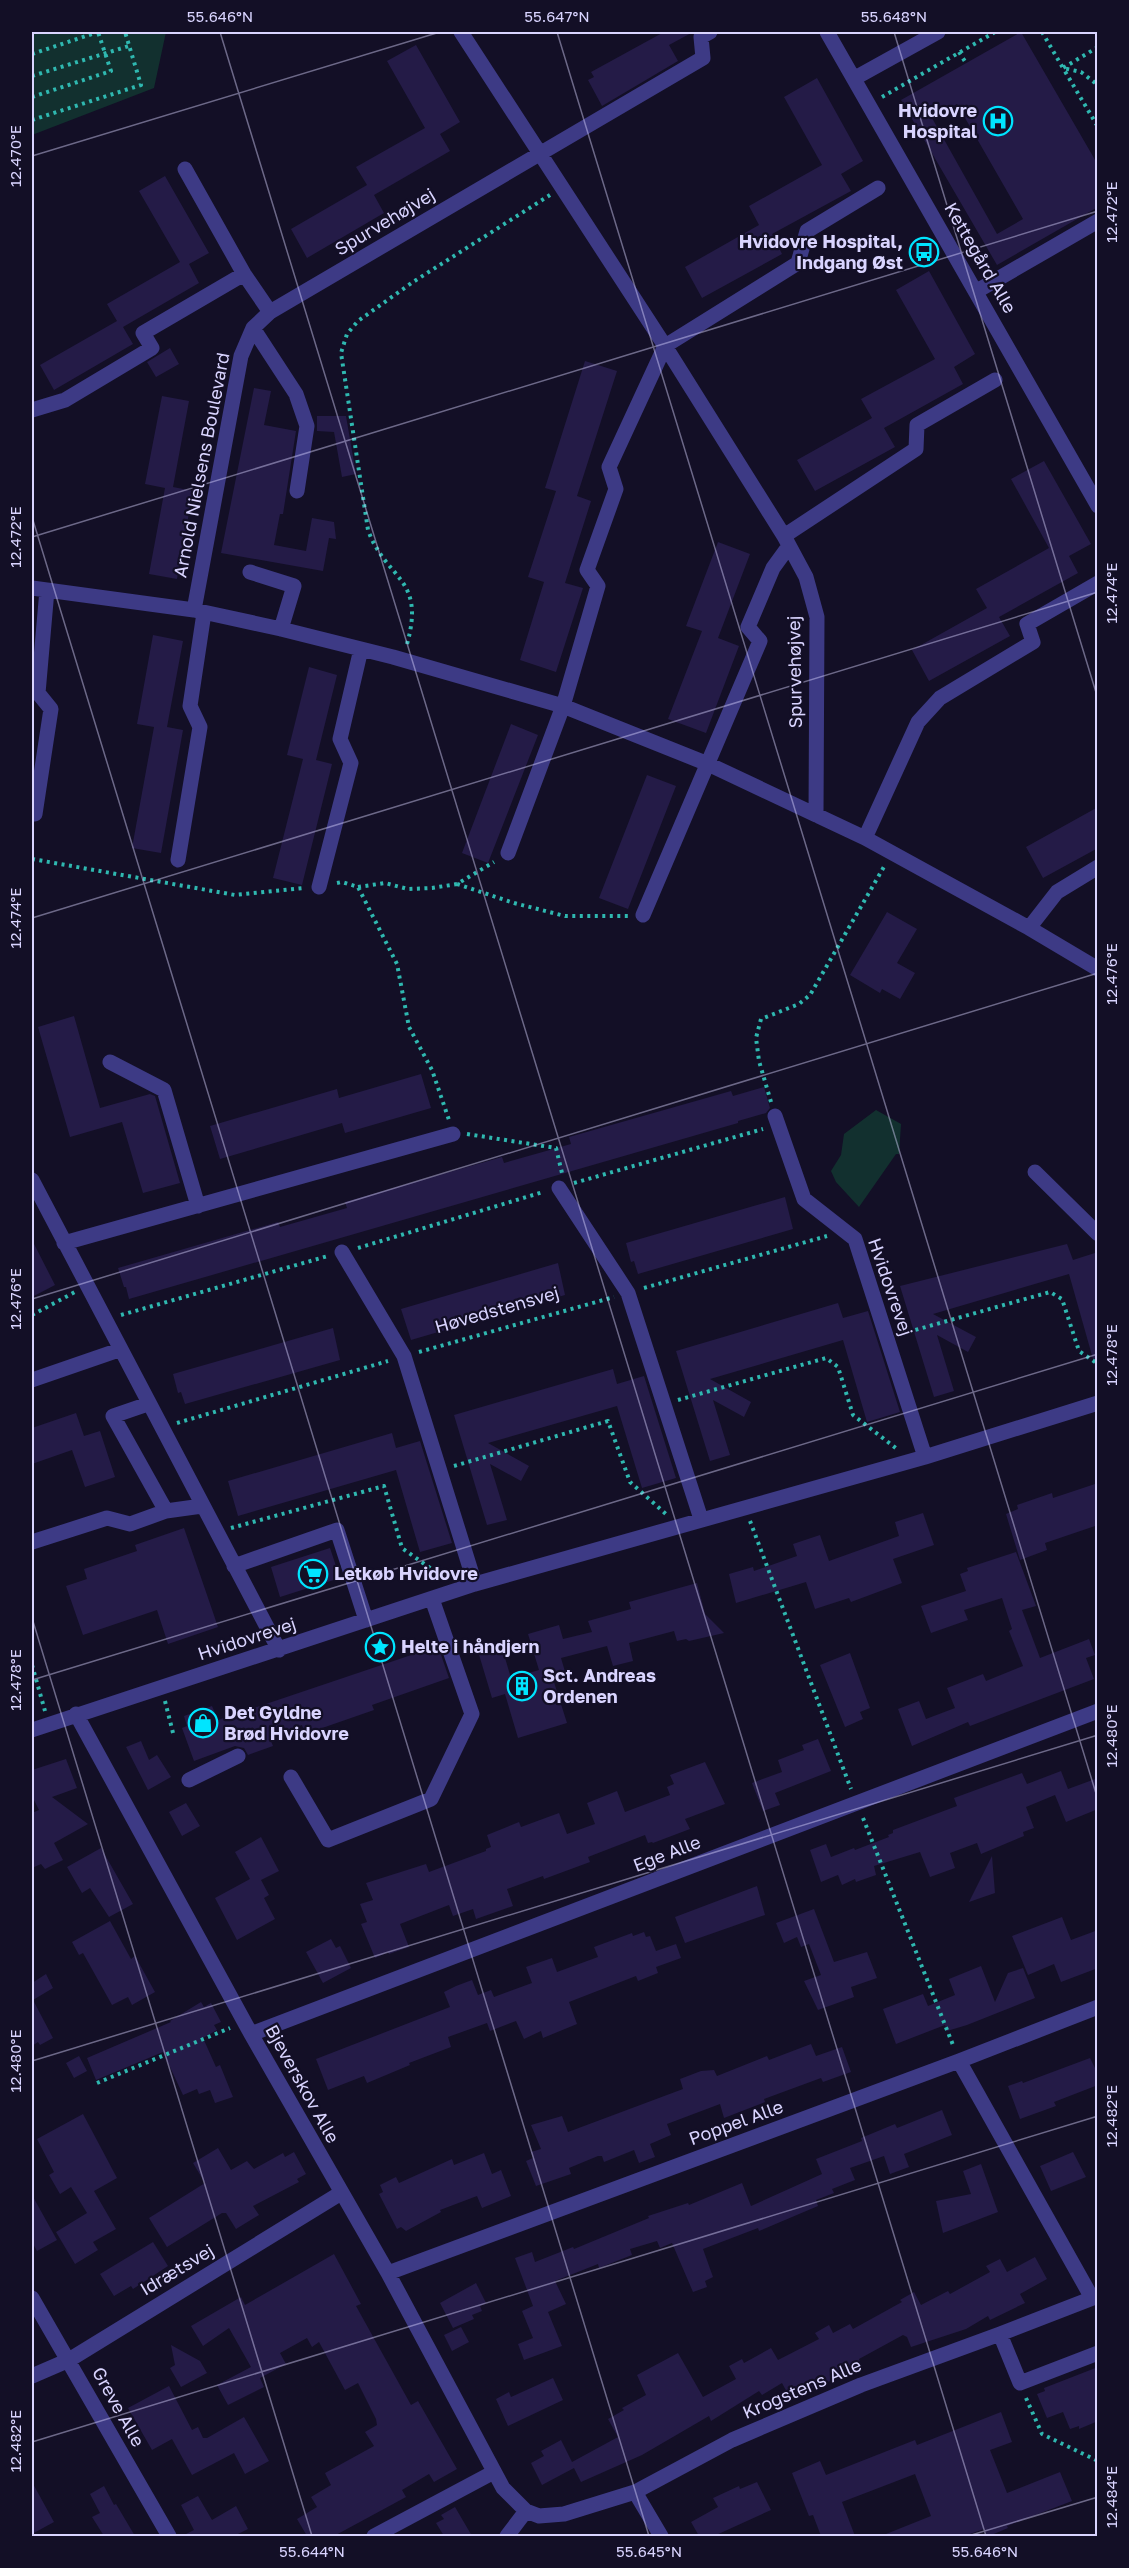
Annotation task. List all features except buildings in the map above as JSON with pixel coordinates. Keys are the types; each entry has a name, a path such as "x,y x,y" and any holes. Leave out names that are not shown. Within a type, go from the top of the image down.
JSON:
{"street":[{"name":"Spurvehøjvej","path":"461,32 665,346 787,541 806,577 816,617 816,814"},
{"name":"Spurvehøjvej","path":"253,328 270,312 703,58 700,37 710,32"},
{"name":"Kettegård Alle","path":"827,32 871,104 1098,506"},
{"path":"855,78 938,32"},
{"path":"185,169 243,274 270,312"},
{"path":"508,853 563,706 598,586 587,570 616,489 609,467 665,346 798,263 807,231 878,188"},
{"path":"977,291 1098,221"},
{"path":"32,410 65,400 152,348 143,333 243,274"},
{"path":"253,328 296,394 307,426 297,491"},
{"name":"Arnold Nielsens Boulevard","path":"178,860 200,727 190,706 199,611 241,356 253,328"},
{"path":"643,915 760,641 748,627 787,541 916,449 917,425 995,380"},
{"path":"250,572 294,586 281,629"},
{"path":"865,838 918,722 940,698 1033,642 1027,624 1098,583"},
{"path":"35,814 51,709 38,693 39,589 199,611 281,629 403,660 563,706 708,764 865,838 1029,928 1098,969"},
{"path":"319,887 351,763 340,739 361,649"},
{"path":"1029,928 1058,892 1098,867"},
{"path":"110,1062 164,1090 198,1206"},
{"name":"Hvidovrevej","path":"775,1116 804,1199 855,1239 887,1338 919,1458"},
{"path":"63,1243 453,1134"},
{"path":"1035,1172 1098,1234"},
{"path":"32,1180 103,1320 279,1650"},
{"path":"562,1187 628,1293 701,1519"},
{"path":"342,1252 404,1356 474,1584"},
{"path":"32,1380 119,1350"},
{"name":"Hvidovrevej","path":"32,1730 474,1584 919,1458 1098,1403"},
{"path":"148,1404 113,1416 166,1510"},
{"path":"32,1542 106,1518 130,1524 166,1510 202,1506"},
{"path":"234,1566 337,1530 366,1620"},
{"path":"291,1777 328,1840 431,1799 472,1714 432,1599"},
{"name":"Ege Alle","path":"247,2027 857,1803 1098,1711"},
{"name":"Bjeverskov Alle","path":"76,1714 247,2027 388,2273 503,2488 526,2511"},
{"path":"189,1780 238,1756"},
{"name":"Poppel Alle","path":"388,2273 959,2061 1098,2007"},
{"path":"959,2061 1095,2297"},
{"name":"Idrætsvej","path":"32,2376 69,2360 341,2193"},
{"name":"Krogstens Alle","path":"526,2511 539,2516 564,2514 635,2492 732,2440 861,2385 1095,2297"},
{"name":"Greve Alle","path":"32,2298 169,2536"},
{"path":"1000,2334 1020,2383 1098,2353"},
{"path":"374,2536 494,2472"},
{"path":"635,2492 661,2536"},
{"path":"507,2536 526,2511"}],"path":[{"path":"32,54 98,32 111,71 32,97"},
{"path":"32,120 141,85 124,32"},
{"path":"871,104 995,32"},
{"path":"1042,32 1098,127"},
{"path":"32,76 129,46"},
{"path":"1063,68 1098,47"},
{"path":"959,52 966,63"},
{"path":"1063,68 1081,72 1098,85"},
{"path":"403,660 412,616 411,596 402,578 372,541 368,530 341,353 347,334 357,321 413,282 563,187"},
{"path":"32,859 235,895 319,887 342,882 358,887 385,883 408,889 432,888 457,884 508,853"},
{"path":"103,1320 768,1128 775,1116 759,1061 756,1038 761,1019 800,1004 810,995 891,854"},
{"path":"457,884 514,903 565,916 643,915"},
{"path":"358,887 398,964 409,1027 432,1070 453,1134 460,1132 556,1148 562,1187"},
{"name":"Høvedstensvej","path":"161,1427 845,1231"},
{"path":"32,1316 86,1286"},
{"path":"887,1338 1050,1292 1062,1299 1079,1351 1098,1364"},
{"path":"664,1404 826,1358 838,1367 853,1415 919,1458"},
{"path":"439,1470 608,1421 630,1482 678,1525"},
{"path":"744,1506 857,1803 959,2061"},
{"path":"32,1665 48,1723"},
{"path":"161,1686 173,1733"},
{"path":"97,2083 222,2032 247,2027"},
{"path":"1020,2383 1042,2434 1098,2461"}],"green space":[{"path":"32,32 166,32 154,88 32,135"},
{"path":"876,1110 901,1124 899,1154 896,1154 859,1207 836,1182 831,1171 841,1155 844,1134"}],"place":[{"name":"Hvidovre Hospital","path":"998,121"},
{"name":"Hvidovre Hospital, Indgang Øst","path":"924,252"},
{"name":"Letkøb Hvidovre","path":"313,1574"},
{"name":"Helte i håndjern","path":"380,1647"},
{"name":"Sct. Andreas Ordenen","path":"522,1686"},
{"name":"Det Gyldne Brød Hvidovre","path":"203,1723"}]}
